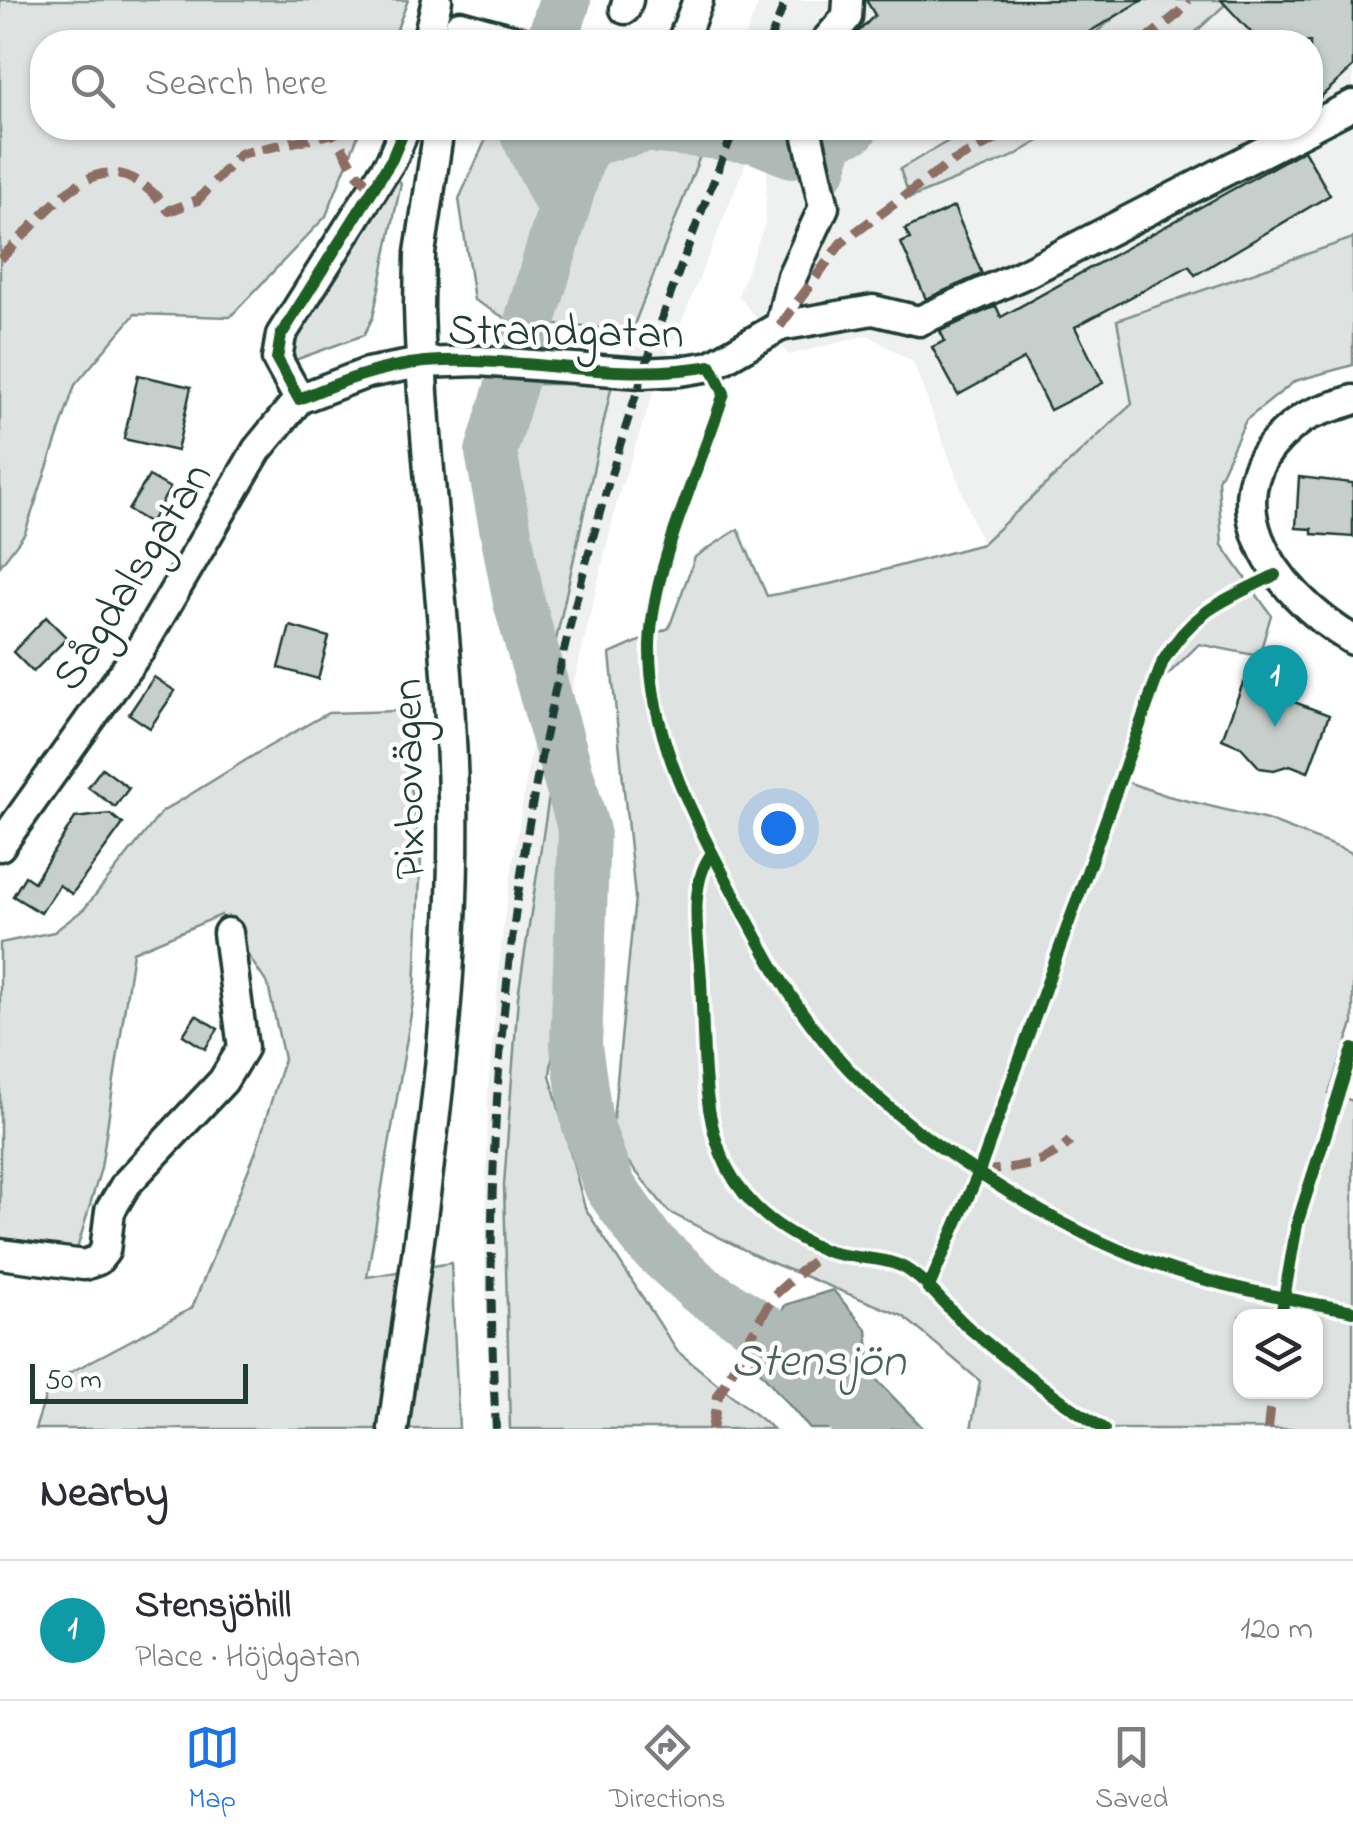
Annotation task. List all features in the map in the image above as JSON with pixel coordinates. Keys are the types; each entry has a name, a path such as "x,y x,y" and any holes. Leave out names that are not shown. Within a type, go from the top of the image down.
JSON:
{"street":[{"path":"429,30 437,0"},
{"path":"687,30 698,0"},
{"path":"836,30 847,17 848,0"},
{"name":"Strandgatan","path":"1323,120 1353,105"},
{"path":"299,399 277,359 281,335 382,175 399,140"},
{"name":"Pixbovägen","path":"393,1429 438,1061 453,866 446,654 420,362 420,253 438,140"},
{"path":"780,326 792,276 824,207 809,140"},
{"name":"Strandgatan","path":"420,362 479,360 641,373 711,366 780,326 874,310 919,321 1024,274 1285,140"},
{"name":"Sågdalsgatan","path":"0,846 141,648 257,450 299,399 368,373 420,362"},
{"path":"1353,400 1303,418 1275,445 1256,474 1251,498 1253,522 1275,575 1292,596 1353,640"},
{"path":"0,1254 84,1265 98,1260 105,1252 110,1211 126,1184 223,1080 243,1048 228,932"}],"shaded area":[{"path":"0,0 408,0 397,30 30,30 30,140 356,140 326,216 230,317 135,314 75,385 25,533 0,566"},
{"path":"760,0 1147,0 1107,30 748,30"},
{"path":"1136,0 1230,0 1198,30 1099,30"},
{"path":"1230,0 1353,0 1353,238 1118,320 1132,404 982,544 913,362 868,335 789,355 738,296 765,223 768,140 951,140 901,169 910,198 1012,157 1041,140 1323,140 1323,30 1198,30"},
{"path":"486,140 706,140 632,330 512,322 474,300 459,199"},
{"path":"706,140 755,140 656,385 619,494 553,770 518,997 504,1185 510,1429 491,1429 485,1275 488,1090 503,926 529,762 612,384"},
{"path":"950,140 1041,140 1012,157 910,198 900,169"},
{"path":"398,179 401,183 373,317 364,335 295,360 291,345"},
{"path":"1353,238 1353,365 1295,381 1246,420 1218,480 1222,545 1271,615 1259,656 1199,644 1145,697 1115,778 1168,796 1267,820 1353,853 1353,1024 1329,1093 1353,1101 1353,1429 971,1429 980,1381 903,1316 765,1260 669,1212 611,1141 635,897 610,654 669,628 695,557 738,529 767,596 835,583 982,544 1132,404 1117,320"},
{"path":"527,384 612,384 551,663 529,589 514,457"},
{"path":"400,711 421,855 415,990 367,1277 451,1263 459,1429 35,1429 50,1383 192,1308 256,1151 284,1059 268,985 221,915 133,952 101,1168 77,1249 0,1244 0,943 54,932 84,909 162,812 259,752 328,713"},
{"path":"553,770 575,840 569,931 550,1075 585,1208 677,1351 773,1429 510,1429 504,1185 518,997"}],"water":[{"name":"Stensjön","path":"833,1290 867,1330 871,1374 924,1429 810,1429 752,1362 772,1334 785,1305"}],"building":[{"path":"866,0 1143,0 1092,30 860,30 875,15"},
{"path":"1221,0 1353,0 1353,67 1323,95 1323,30 1249,30"},
{"path":"1304,150 1330,195 1195,275 1189,266 1075,327 1103,383 1050,410 1024,359 958,395 932,347 945,341 940,331 996,306 1001,317"},
{"path":"954,207 982,274 926,299 901,243 910,239 905,229"},
{"path":"138,375 191,387 177,451 124,439"},
{"path":"149,476 170,488 150,523 128,510"},
{"path":"1299,477 1353,483 1353,537 1312,534 1312,529 1296,528"},
{"path":"46,617 67,638 33,672 13,652"},
{"path":"290,626 329,637 318,679 279,668"},
{"path":"154,677 175,691 150,728 129,714"},
{"path":"1243,683 1329,715 1308,772 1290,765 1274,770 1260,768 1241,747 1222,739"},
{"path":"102,768 129,788 115,807 88,787"},
{"path":"110,814 123,824 72,894 59,885 41,913 13,896 25,876 34,882 75,818"},
{"path":"196,1015 218,1029 205,1049 183,1035"}],"waterway":[{"path":"556,30 565,0"},
{"path":"529,140 563,208"},
{"path":"593,140 581,151 491,452 519,602 584,831 576,1046 587,1123 610,1187 649,1242 701,1290 772,1334 864,1429"},
{"path":"762,140 792,152"},
{"path":"822,166 827,140"}],"railway":[{"path":"774,30 786,0"},
{"path":"496,1429 492,1257 498,1090 514,926 540,764 575,605 620,446 673,287 730,140"}],"marked path":[{"path":"1158,30 1188,0"},
{"path":"0,259 59,199 100,175 121,175 144,186 169,211 198,200 240,154 303,140"},
{"path":"338,140 356,172 373,190"},
{"path":"780,326 841,243 948,164 994,140"},
{"path":"979,1172 1040,1161 1070,1141"},
{"path":"712,1429 718,1396 773,1296 824,1251"},
{"path":"1268,1429 1271,1399"}],"cycle path":[{"path":"400,140 392,159 281,335 277,359 299,399 360,376 425,362 496,362 640,372 711,366 724,393 659,583 650,646 651,677 664,738 686,797 751,926 803,1014 835,1054 900,1117 1027,1203 1115,1248 1179,1272 1353,1311"},
{"path":"928,1289 979,1172 1163,661 1198,618 1275,575"},
{"path":"712,853 704,866 697,897 704,1064 716,1138 729,1171 750,1200 780,1226 821,1249 884,1261 912,1273 986,1342 1104,1429"},
{"path":"1282,1309 1297,1224 1353,1049"}],"place":[{"name":"Stensjöhill","path":"1275,727"}]}
